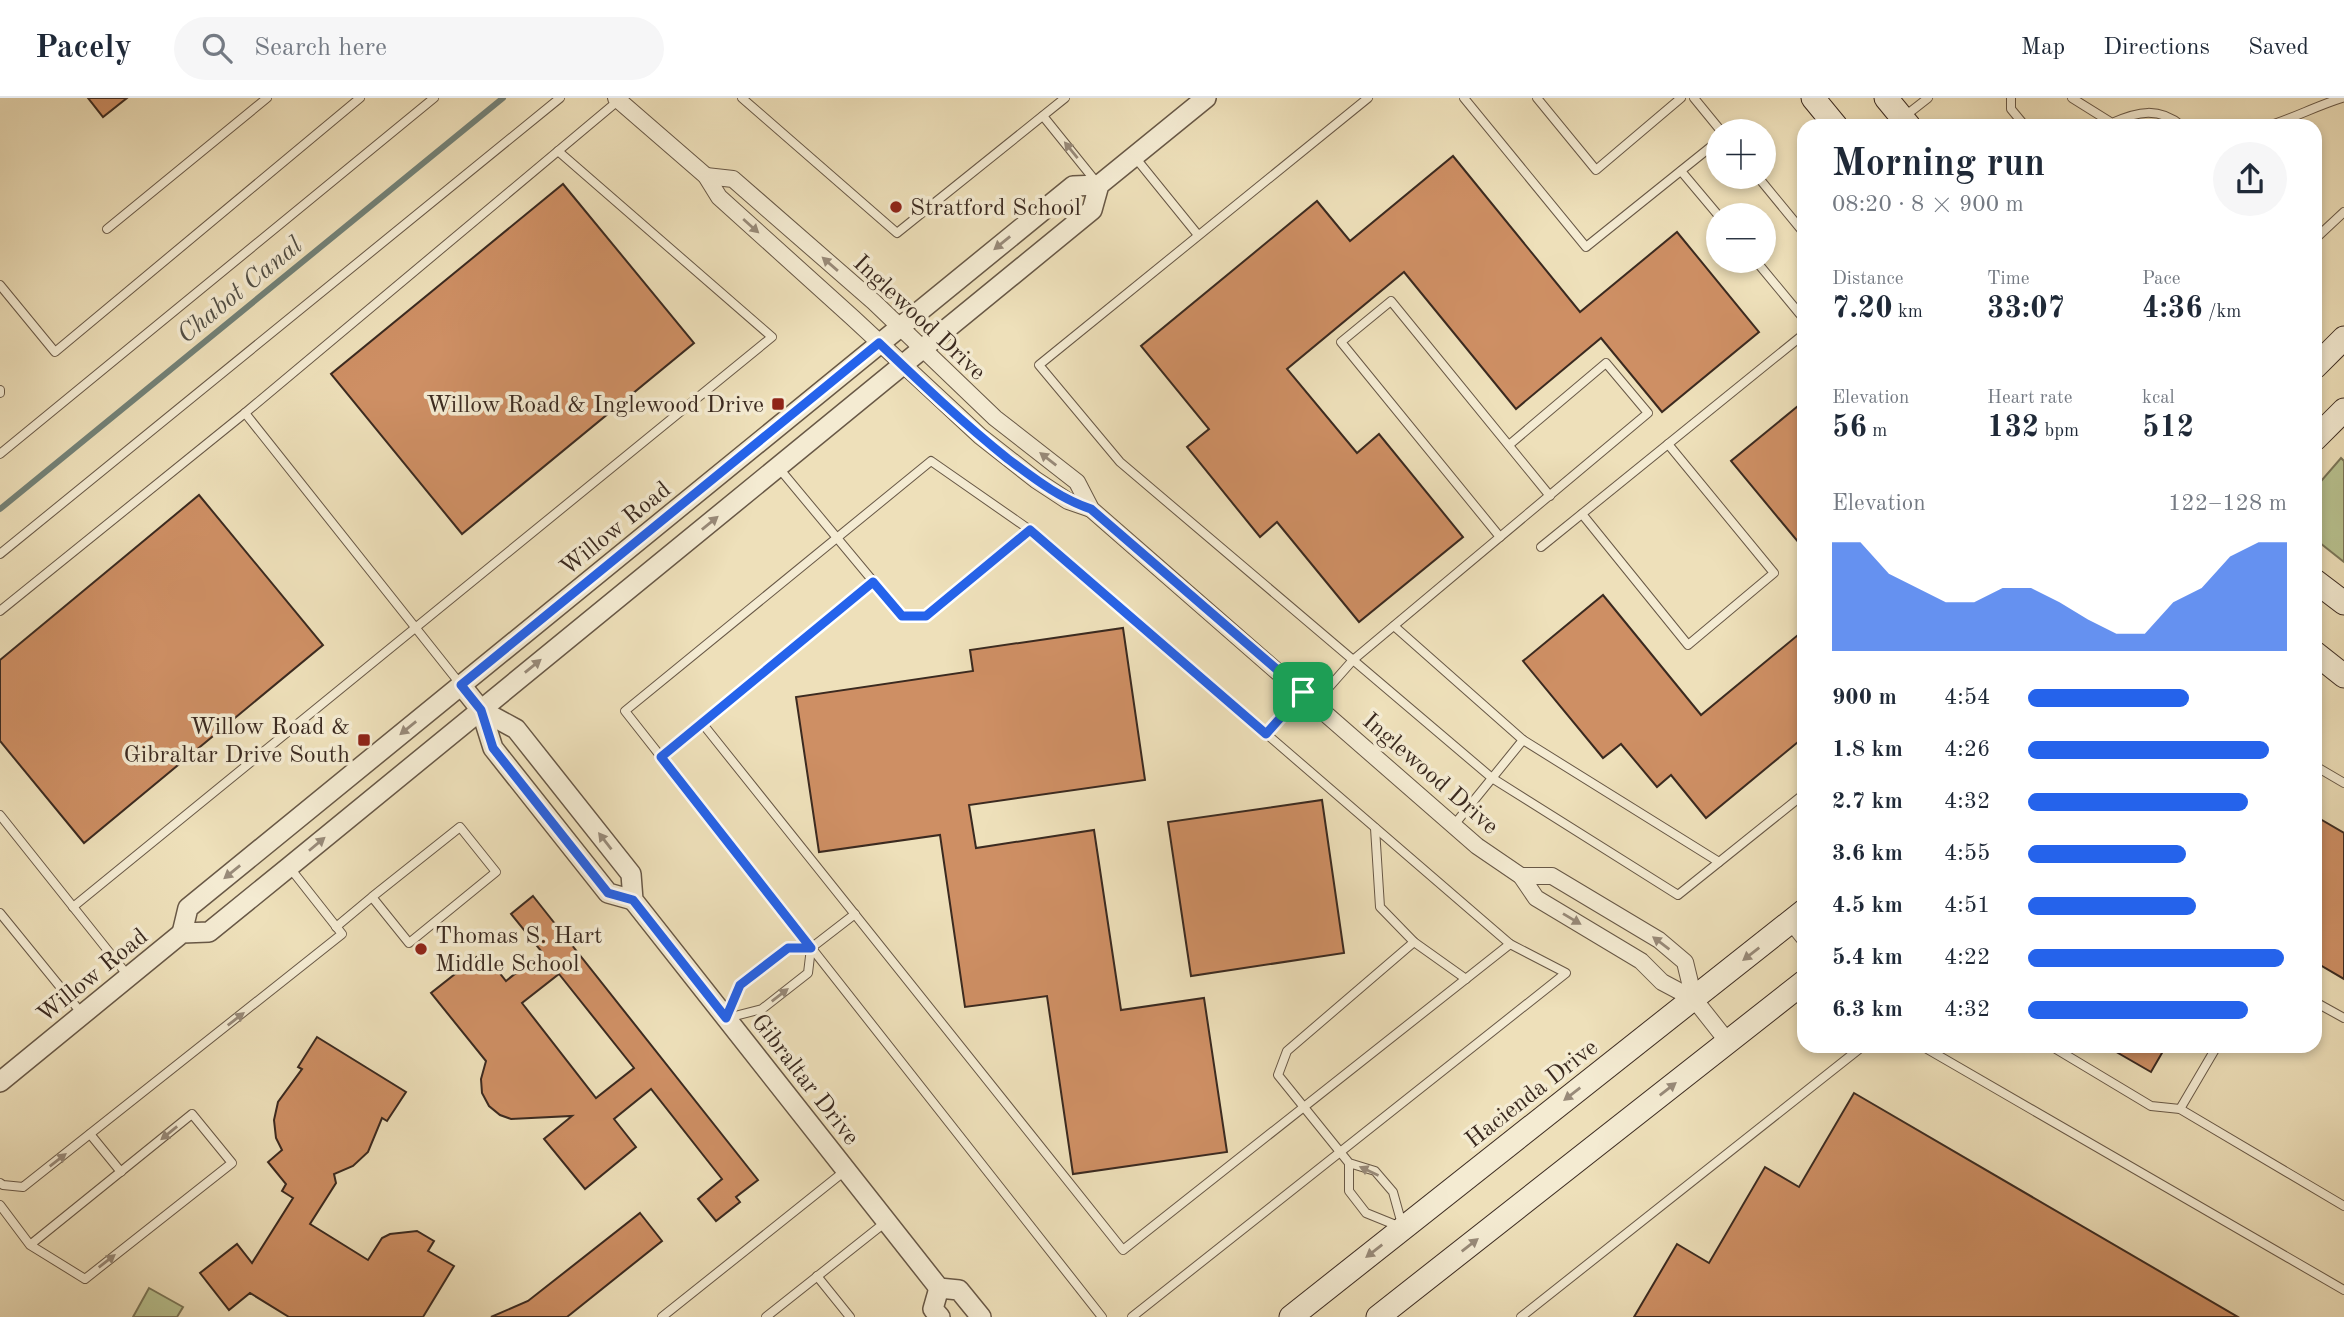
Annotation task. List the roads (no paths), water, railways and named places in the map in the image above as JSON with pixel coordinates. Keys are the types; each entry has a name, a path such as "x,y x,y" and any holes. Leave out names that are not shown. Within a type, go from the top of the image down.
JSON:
{"main road":[{"path":"1813,98 1830,119"},
{"path":"1886,98 1904,119"},
{"path":"2322,360 2344,338"},
{"path":"2322,432 2344,410"},
{"path":"2322,586 2344,603"},
{"path":"2322,659 2344,676"},
{"name":"Hacienda Drive","path":"1290,1317 1796,918"},
{"path":"1378,1317 1797,988"}],"street":[{"name":"Willow Road","path":"0,1082 182,933 209,932 289,867 1092,210 1099,185 1206,98"},
{"name":"Inglewood Drive","path":"619,99 706,176 719,198 980,436 1036,480 1068,501 1091,509 1478,846 1521,876 1536,898 1641,961 1662,982 1694,999 1728,1042"},
{"name":"Inglewood Drive","path":"706,176 733,179 899,326 995,418 1077,482 1091,509"},
{"name":"Willow Road","path":"182,933 188,908 899,326 1073,186 1099,185"},
{"name":"Gibraltar Drive","path":"461,685 481,710 493,748 608,893 633,900"},
{"name":"Gibraltar Drive","path":"481,710 516,729 631,873 633,900 939,1288 959,1290 981,1317"},
{"name":"Inglewood Drive","path":"1521,876 1552,876 1659,940 1685,962 1694,999"},
{"path":"939,1288 933,1308 940,1317"}],"lane":[{"path":"107,229 267,98"},
{"path":"0,285 55,352 360,98"},
{"path":"0,454 434,98"},
{"path":"0,554 560,98"},
{"path":"742,98 897,233 1065,98"},
{"path":"1368,98 1039,365 1120,462 1492,778 1678,895 1797,800"},
{"path":"1464,98 1586,247 1706,151"},
{"path":"1537,98 1596,170 1681,98"},
{"path":"1693,98 1711,119"},
{"path":"1909,119 1928,98"},
{"path":"2011,98 2011,108 2020,119"},
{"path":"2071,98 2105,119"},
{"path":"2291,119 2315,106 2342,98"},
{"path":"0,611 245,413 619,99"},
{"path":"2120,119 2131,114 2147,112 2159,112 2170,119"},
{"path":"1043,116 1099,185"},
{"path":"73,907 772,337 558,151"},
{"path":"1134,156 1198,235"},
{"path":"1681,171 1708,203"},
{"path":"1768,189 1797,223"},
{"path":"2322,232 2344,212"},
{"path":"1766,273 1797,311"},
{"path":"1500,537 1341,342 1391,301 1550,496"},
{"path":"1542,547 1797,340"},
{"path":"1315,703 1353,660 1648,413 1606,363 1509,445"},
{"path":"245,413 461,685"},
{"path":"1582,514 1688,645 1774,573 1668,444"},
{"path":"1102,1317 625,711 931,461 1030,530 1510,944 1566,973 1132,1317"},
{"path":"778,467 902,616 926,616 1030,530"},
{"path":"661,757 873,582"},
{"path":"1394,626 1523,740 1719,862"},
{"path":"1266,734 1303,692"},
{"path":"702,723 1123,1250 1510,944"},
{"path":"1454,825 1523,740"},
{"path":"2322,770 2344,783"},
{"path":"0,815 129,976"},
{"path":"335,927 460,827 496,872 409,943 373,897"},
{"path":"1375,828 1380,906 1414,942 1466,979"},
{"path":"0,1183 23,1187 342,934 289,867"},
{"path":"0,914 83,1015"},
{"path":"726,1018 740,985 788,948 811,948 855,914"},
{"path":"1403,1228 1393,1192 1375,1171 1349,1163 1278,1076 1287,1051 1414,942"},
{"path":"726,1018 762,1009 808,973 811,948"},
{"path":"2322,1006 2344,1018"},
{"path":"1521,1317 1854,1053"},
{"path":"1934,1053 2344,1290"},
{"path":"2063,1053 2151,1106 2180,1109 2344,1206"},
{"path":"2180,1109 2213,1053"},
{"path":"0,1205 30,1245 85,1279 232,1163 192,1114 30,1245"},
{"path":"90,1134 121,1171"},
{"path":"1349,1163 1349,1191 1366,1213 1403,1228"},
{"path":"662,1317 846,1170"},
{"path":"766,1317 887,1221"},
{"path":"817,1276 850,1317"}],"waterway":[{"name":"Chabot Canal","path":"0,509 503,98"}],"place":[{"name":"Stratford School","path":"896,207"},
{"name":"Willow Road & Inglewood Drive","path":"778,404"},
{"name":"Willow Road & Gibraltar Drive South","path":"364,740"},
{"name":"Thomas S. Hart Middle School","path":"421,949"}]}
